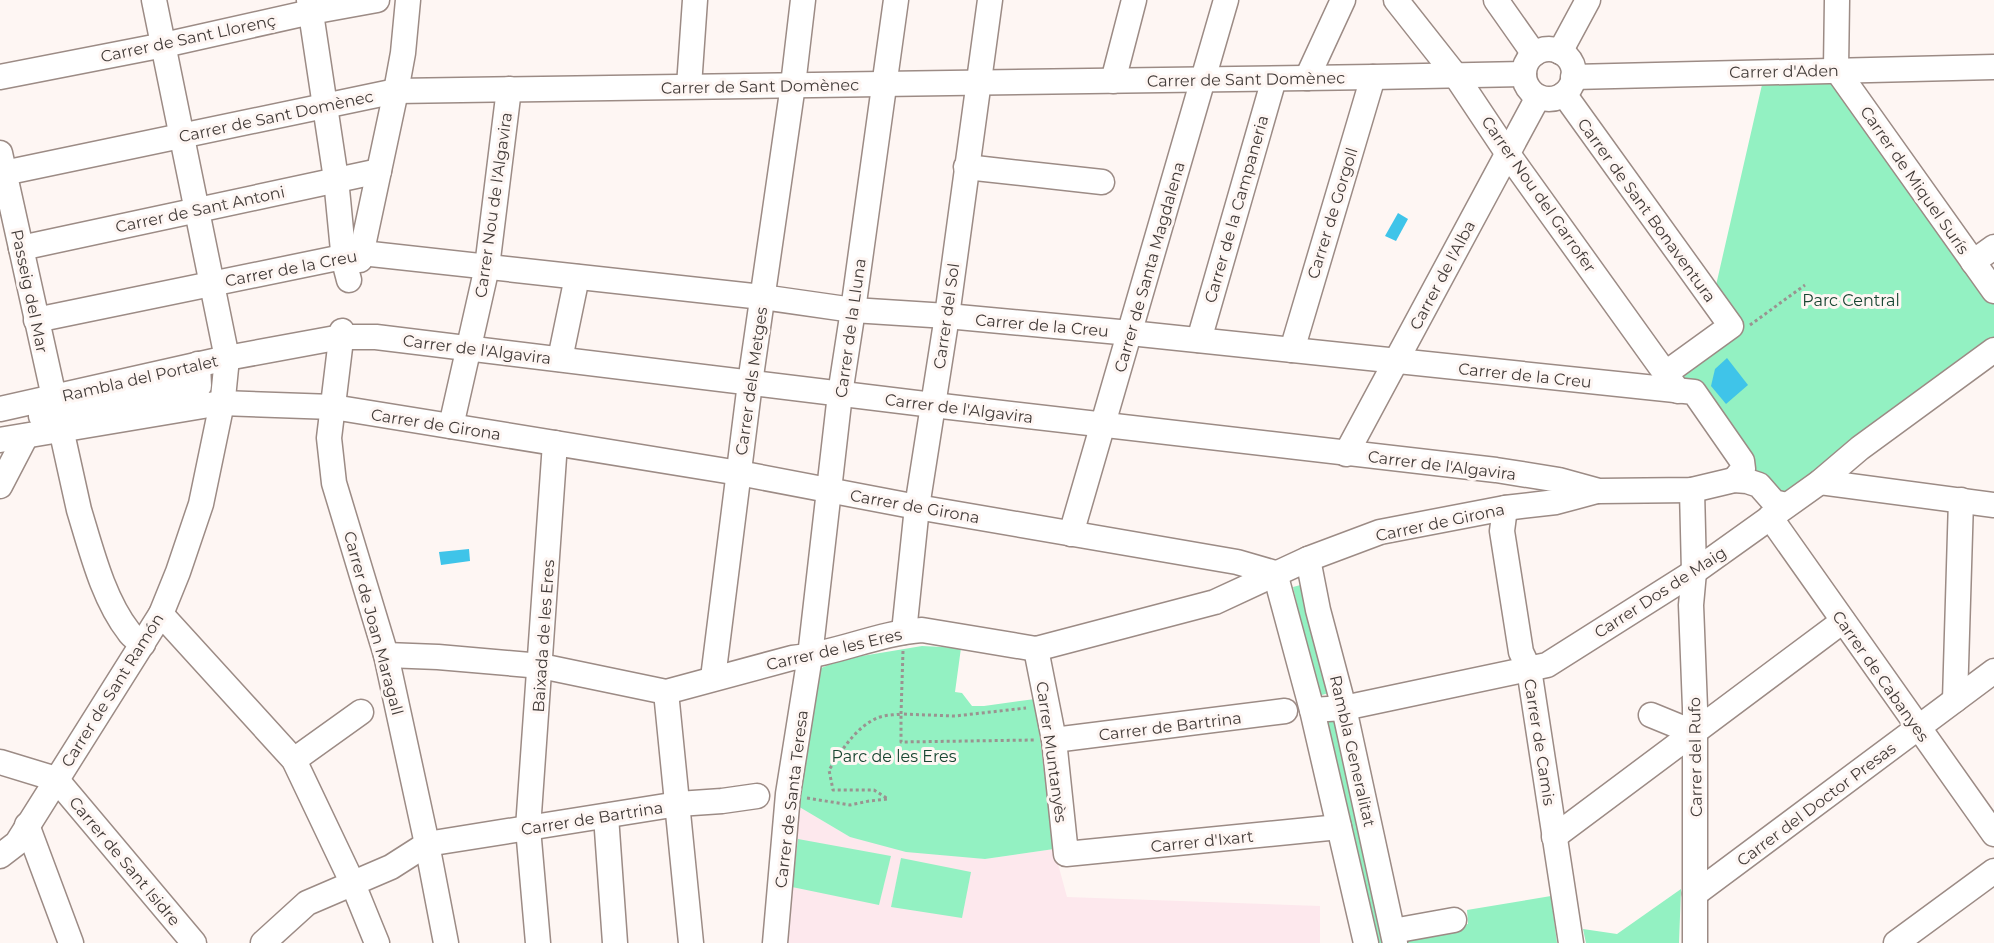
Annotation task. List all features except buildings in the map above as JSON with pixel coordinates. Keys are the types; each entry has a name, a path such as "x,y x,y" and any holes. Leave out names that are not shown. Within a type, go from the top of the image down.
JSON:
{"street":[{"path":"154,0 227,358"},
{"name":"Carrer de Sant Llorenç","path":"0,77 164,45 310,6 377,0"},
{"path":"352,262 379,171 403,53 408,0"},
{"path":"689,86 695,0"},
{"name":"Carrer dels Metges","path":"713,678 750,383 803,0"},
{"name":"Carrer de la Lluna","path":"810,656 840,394 854,310 896,0"},
{"name":"Carrer del Sol","path":"904,632 917,507 947,316 990,0"},
{"path":"1113,81 1134,0"},
{"name":"Carrer de Santa Magdalena","path":"1071,534 1226,0"},
{"path":"1306,78 1343,0"},
{"name":"Carrer Nou del Garrofer","path":"1396,0 1456,76 1508,154 1680,385"},
{"path":"1496,0 1529,64 1527,88 1538,97 1551,99 1568,85 1570,62 1560,52 1547,50 1529,64"},
{"path":"1560,52 1588,0"},
{"path":"1836,69 1837,0"},
{"path":"310,6 336,179 352,262"},
{"name":"Carrer de Sant Domènec","path":"2,163 182,136 396,91 1456,76 1529,64"},
{"name":"Carrer d'Aden","path":"1568,85 1836,69 1994,67"},
{"name":"Carrer de Miquel Surís","path":"1836,69 1994,291"},
{"name":"Carrer de Gorgoll","path":"1292,350 1373,77"},
{"name":"Carrer de la Campaneria","path":"1199,340 1274,79"},
{"name":"Carrer de Sant Bonaventura","path":"1568,85 1731,326"},
{"name":"Carrer Nou de l'Algavira","path":"451,426 487,267 509,89"},
{"name":"Carrer de l'Alba","path":"1346,454 1538,97"},
{"name":"Passeig del Mar","path":"2,163 79,510 94,562 112,604 129,633 143,644"},
{"path":"966,167 1102,182"},
{"name":"Carrer de Sant Antoni","path":"21,248 379,171"},
{"path":"1973,262 1994,246"},
{"name":"Carrer de la Creu","path":"36,320 212,284 352,262 487,267 762,297 854,310 947,316 1396,361 1680,385"},
{"path":"560,359 577,277"},
{"path":"1731,326 1680,385 1742,460 1743,469 1734,480"},
{"name":"Carrer de l'Algavira","path":"227,358 341,334 1496,470 1559,480 1599,491 1692,490 1734,480"},
{"name":"Carrer de Joan Maragall","path":"341,334 329,438 334,483 386,655 446,943"},
{"name":"Carrer Dos de Maig","path":"1529,669 1547,665 1694,572 1775,506 1820,482 1860,448 1994,350"},
{"name":"Rambla del Portalet","path":"0,440 26,436 57,414 70,392 205,390 223,398 227,358"},
{"name":"Rambla del Portalet","path":"0,409 57,414 205,390 227,358"},
{"name":"Carrer de Girona","path":"205,390 333,407 739,473 917,507 1238,562 1275,573 1380,532 1505,508 1556,502 1599,491"},
{"name":"Carrer de Sant Ramón","path":"0,856 17,843 161,614 201,504 205,390"},
{"path":"0,424 57,414"},
{"path":"0,486 26,436"},
{"name":"Baixada de les Eres","path":"538,943 528,828 555,443"},
{"path":"1734,480 1759,485 1775,506"},
{"path":"1820,482 1994,505"},
{"name":"Carrer del Rufo","path":"1692,490 1695,943"},
{"path":"1955,700 1961,500"},
{"name":"Carrer de Cabanyes","path":"1775,506 1844,621 1994,834"},
{"name":"Carrer de Camis","path":"1505,508 1502,531 1505,553 1521,652 1529,669 1571,943"},
{"name":"Rambla Generalitat","path":"1308,559 1318,610 1344,708 1394,937"},
{"name":"Carrer de les Eres","path":"386,655 541,666 666,692 792,658 810,656 904,632 922,630 1036,649 1215,602 1275,573"},
{"name":"Rambla Generalitat","path":"1275,573 1312,710 1366,943"},
{"path":"1664,591 1691,605"},
{"path":"161,614 294,760 353,884 377,943"},
{"path":"1554,837 1844,621"},
{"name":"Carrer Muntanyès","path":"1036,649 1054,740 1065,854"},
{"name":"Carrer de Santa Teresa","path":"776,943 789,794 810,656"},
{"path":"1312,710 1344,708 1529,669"},
{"name":"Carrer del Doctor Presas","path":"1695,894 1994,671"},
{"path":"666,692 691,943"},
{"name":"Carrer de Bartrina","path":"1054,740 1285,711"},
{"path":"294,760 361,712"},
{"path":"1652,715 1695,733"},
{"path":"0,762 56,779"},
{"name":"Carrer de Sant Isidre","path":"56,779 194,943"},
{"name":"Carrer de Bartrina","path":"427,844 678,804 757,796"},
{"path":"606,816 615,943"},
{"path":"27,825 71,943"},
{"name":"Carrer d'Ixart","path":"1065,854 1339,827"},
{"path":"263,943 307,903 391,867 427,844"},
{"path":"1896,943 1994,871"},
{"path":"1394,937 1454,920"}],"path":[{"path":"1731,326 1738,334 1805,285"},
{"path":"901,669 901,742 1054,740"},
{"path":"789,794 850,805 888,799 874,790 833,790 829,770 845,745 866,724 879,717 901,714 955,716 1047,704"}],"shaded area":[{"path":"796,805 850,837 985,859 1054,849 1067,897 1320,906 1320,943 783,943"}],"green space":[{"name":"Parc Central","path":"1834,74 1994,299 1994,343 1787,492 1776,491 1751,477 1744,444 1705,387 1703,385 1683,388 1673,374 1734,330 1714,294 1764,76"},
{"path":"1308,583 1333,692 1318,696 1293,587"},
{"name":"Parc de les Eres","path":"922,646 961,648 955,692 962,693 972,706 1035,699 1054,849 985,859 906,852 850,837 796,805 816,670 844,659"},
{"path":"1340,719 1389,943 1372,943 1324,723"},
{"path":"798,839 891,856 879,905 792,887"},
{"path":"901,858 971,872 962,918 891,907"},
{"path":"1681,889 1679,943 1586,943 1583,929 1617,934"},
{"path":"1551,896 1557,943 1408,943 1407,935 1468,924 1467,910"}],"water":[{"path":"1398,213 1408,219 1396,241 1385,236"},
{"path":"1727,358 1748,385 1726,404 1711,386 1715,369"},
{"path":"469,549 470,561 441,565 439,552"}]}
